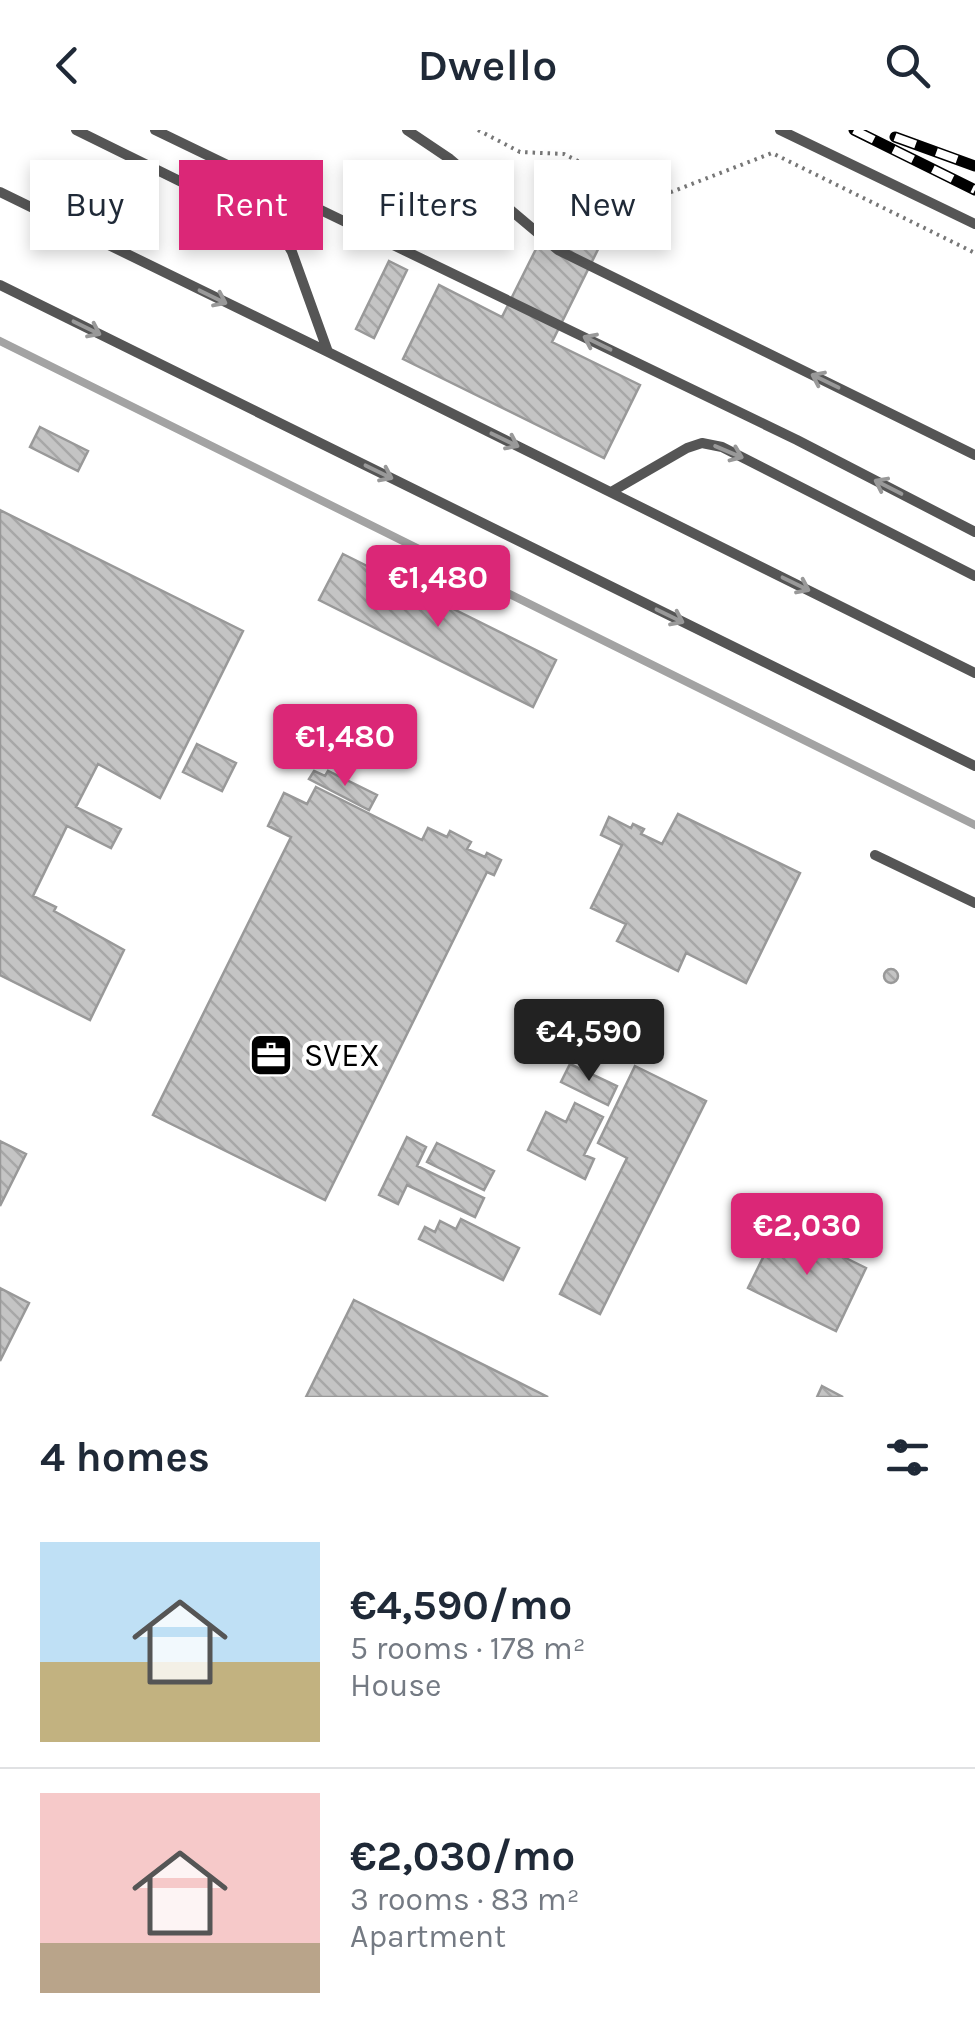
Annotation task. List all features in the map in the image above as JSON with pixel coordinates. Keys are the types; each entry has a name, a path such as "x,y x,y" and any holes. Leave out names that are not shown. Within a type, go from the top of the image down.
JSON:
{"lane":[{"path":"76,130 279,230 292,252 328,352"},
{"path":"155,130 798,440 975,532"},
{"path":"407,130 450,160 558,250 975,455"},
{"path":"780,130 975,224"},
{"path":"0,192 975,673"},
{"path":"0,286 975,766"},
{"path":"611,492 687,448 702,443 722,446 975,576"},
{"path":"875,854 975,904"}],"path":[{"path":"478,130 520,152 564,154 653,199 772,153 975,253"}],"building":[{"path":"536,250 598,250 552,342 640,385 604,458 403,359 439,285 502,317"},
{"path":"389,261 407,270 374,338 356,329"},
{"path":"40,427 88,451 78,471 30,447"},
{"path":"0,510 243,631 160,798 98,764 76,807 121,829 111,848 67,826 33,896 124,950 90,1020 0,975"},
{"path":"343,554 556,660 533,707 319,600"},
{"path":"197,744 236,763 222,791 183,772"},
{"path":"314,771 325,776 328,771 377,795 369,810 309,779"},
{"path":"316,787 422,840 428,828 447,837 450,831 471,842 467,849 501,860 494,875 487,872 325,1200 153,1115 291,837 268,826 284,793 307,804"},
{"path":"678,814 800,873 746,983 686,953 678,971 617,941 626,924 591,908 622,845 601,835 609,817 631,828 633,824 644,829 641,834 662,844"},
{"path":"891,969 898,976 891,983 884,976"},
{"path":"570,1064 617,1086 608,1105 561,1082"},
{"path":"635,1066 706,1101 600,1314 560,1294 627,1158 598,1143"},
{"path":"575,1103 603,1117 584,1155 594,1159 585,1179 528,1150 546,1112 566,1122"},
{"path":"407,1137 426,1147 417,1166 484,1198 475,1217 407,1185 398,1204 379,1195"},
{"path":"0,1141 26,1154 0,1206"},
{"path":"437,1143 494,1171 484,1190 427,1162"},
{"path":"461,1219 519,1248 503,1280 419,1239 425,1227 435,1232 440,1221 456,1229"},
{"path":"779,1225 866,1268 836,1331 748,1288"},
{"path":"0,1288 29,1303 0,1361"},
{"path":"354,1300 548,1397 306,1397"},
{"path":"822,1386 843,1397 817,1397"}],"waterway":[{"path":"0,341 975,825"}],"railway":[{"path":"854,130 975,190"},
{"path":"895,137 975,166"}],"place":[{"name":"SVEX","path":"271,1055"}]}
